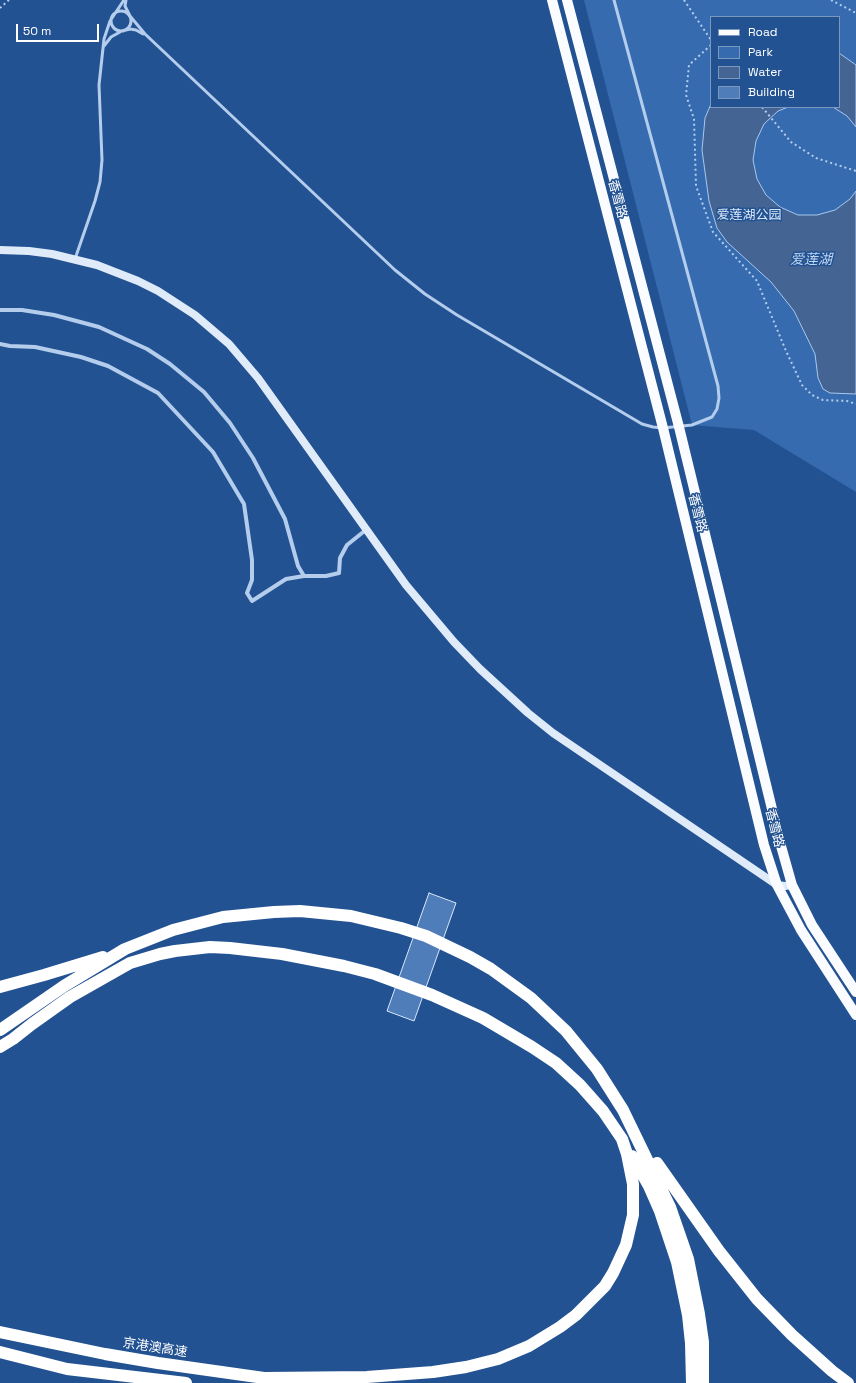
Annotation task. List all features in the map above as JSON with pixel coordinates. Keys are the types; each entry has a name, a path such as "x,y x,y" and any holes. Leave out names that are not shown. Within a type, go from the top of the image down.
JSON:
{"highway":[{"path":"0,987 65,969 125,949 167,932 198,923 223,917 274,912 300,912 351,916 376,921 426,936 491,969 531,998 566,1031 597,1068 617,1099 634,1132 670,1206 688,1259 703,1342 703,1383"},
{"path":"0,1047 70,997 130,963 144,958 175,951 210,947 290,955 344,966 405,984 458,1006 502,1029 550,1059 569,1074 599,1106 622,1139 636,1162 651,1192 669,1236 677,1262 688,1315 691,1343 692,1383"},
{"path":"0,1030 64,986 125,949"},
{"path":"0,1052 13,1039"},
{"path":"634,1132 719,1252 757,1299 792,1335 832,1371 848,1383"},
{"path":"264,1378 374,1376 433,1372 466,1367 514,1353 543,1338 560,1327 576,1315 605,1286 626,1245 633,1215 634,1192 631,1169 622,1139"},
{"name":"京港澳高速","path":"0,1332 112,1355 203,1370 308,1383"},
{"path":"0,1352 68,1369 112,1383"},
{"path":"68,1369 186,1383"}],"main road":[{"name":"香雪路","path":"552,0 663,428 764,845 777,885 801,930 856,1015"},
{"name":"香雪路","path":"568,0 679,427 781,846 792,885 812,925 856,992"}],"street":[{"path":"0,250 28,251 76,259 118,272 158,291 195,315 229,344 244,361 272,396 406,585 454,642 480,669 553,733 777,885 792,885"},
{"path":"0,310 22,310 54,315 100,327 147,349 170,364 204,392 230,423 254,458 285,519 298,566 304,576"},
{"path":"0,344 35,347 81,357 108,366 158,393 213,452 244,504 252,560 252,580 247,593 252,601 286,579 304,576 326,576 339,573 340,558 347,544 367,529"}],"lane":[{"path":"76,259 100,182 102,160 99,86 106,29 113,15 125,0"},
{"path":"103,49 111,37 130,25 131,19 125,6 125,0"},
{"path":"145,34 130,29 118,30 113,26 111,20 113,15 116,12 122,11 130,16 145,34 394,270 425,294 457,315 642,424 663,428 692,425 712,417 717,409 719,398 718,386 614,0"}],"path":[{"path":"0,8 9,0"},
{"path":"684,0 710,39"},
{"path":"831,0 856,13"},
{"path":"710,46 689,66 686,95 694,119 696,186 714,232 757,281 802,385 812,395 823,400 847,401 856,404"},
{"path":"763,108 791,142 816,158 856,171"}],"green space":[{"name":"爱莲湖公园","path":"584,0 856,0 856,492 754,430 692,425"}],"water":[{"path":"840,54 856,65 856,127 847,116 835,108 840,108"},
{"name":"爱莲湖","path":"710,106 710,108 786,108 778,111 764,124 756,141 753,160 757,179 766,195 780,207 798,215 817,215 835,210 850,199 856,191 856,394 830,393 823,389 818,378 815,354 794,311 771,282 727,242 717,228 709,201 702,150 705,118"}],"building":[{"path":"429,893 456,903 414,1021 387,1011"}]}
